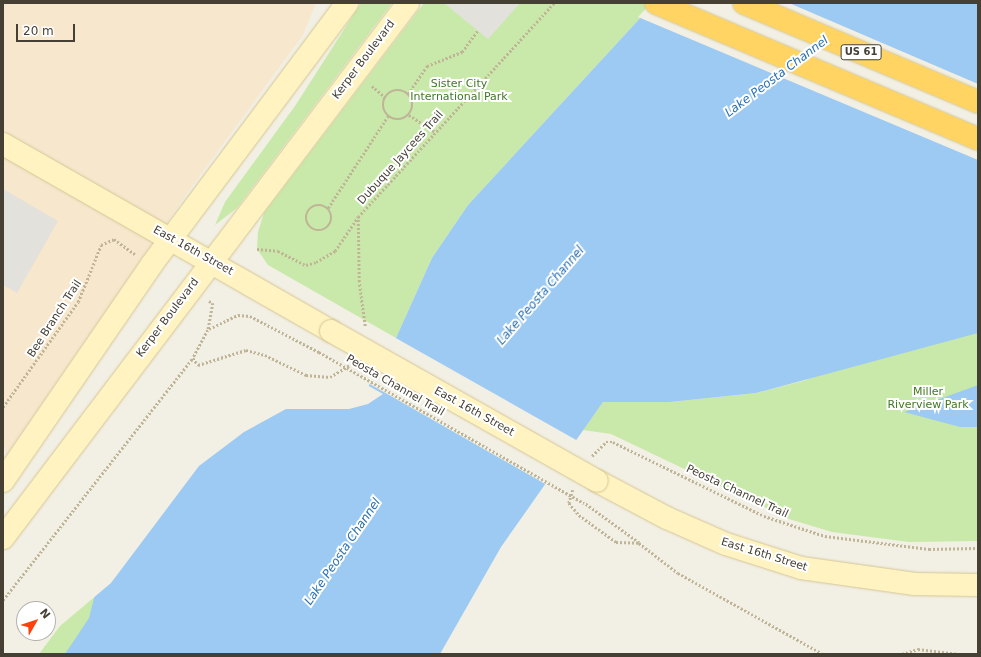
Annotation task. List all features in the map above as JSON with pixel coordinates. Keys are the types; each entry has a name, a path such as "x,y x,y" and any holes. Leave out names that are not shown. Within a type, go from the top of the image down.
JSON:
{"highway":[{"path":"656,3 978,139"},
{"name":"US 61","path":"744,3 978,102"}],"main road":[{"path":"3,481 170,238 347,3"},
{"name":"Kerper Boulevard","path":"3,538 210,262 408,3"},
{"name":"East 16th Street","path":"3,144 331,331 586,482 726,544 801,568 915,584 978,585"}],"path":[{"name":"Dubuque Jaycees Trail","path":"366,332 359,282 358,217 554,3"},
{"path":"408,94 427,66 462,52 477,31"},
{"path":"369,84 385,97"},
{"path":"385,97 399,90 408,94 413,102 409,115"},
{"path":"385,97 383,107 388,116 396,120 409,115"},
{"path":"409,115 435,132"},
{"path":"328,208 388,116"},
{"path":"312,207 328,208 333,216 329,228 321,231 309,227 306,219 312,207"},
{"path":"257,249 278,251 306,265 316,262 335,251 358,217"},
{"name":"Bee Branch Trail","path":"3,407 78,302 101,245 114,239"},
{"path":"3,600 193,358 208,330 213,303"},
{"name":"Peosta Channel Trail","path":"208,330 238,315 250,316 319,352 584,503 678,573 823,654"},
{"path":"193,358 198,365 234,353 254,351 306,375 330,377 353,361"},
{"name":"Peosta Channel Trail","path":"591,458 598,446 613,442 764,516 825,536 929,549 978,548"},
{"path":"586,482 568,497 572,509 616,542 639,543"},
{"path":"902,654 918,650 959,654"}],"shaded area":[{"path":"3,3 316,3 303,35 190,189 6,455 3,439"},
{"path":"444,3 520,3 488,39"},
{"path":"3,189 58,221 17,293 3,285"}],"green space":[{"path":"361,3 392,3 237,208 215,225 225,202 295,106"},
{"name":"Sister City International Park","path":"424,3 654,3 468,205 432,258 396,338 268,265 257,249 258,232 264,213"},
{"name":"Miller Riverview Park","path":"978,318 978,541 909,542 832,532 789,519 611,434 583,430 603,402 670,402 756,393 803,381"},
{"path":"111,583 77,654 39,654 49,641 56,641 56,631 60,626"}],"water":[{"name":"Lake Peosta Channel","path":"654,3 978,3 978,333 756,393 670,402 603,402 501,547 440,654 65,654 89,618 97,586 143,518 257,403 322,400 360,394 368,387 396,338 432,258 468,205"},
{"path":"978,385 978,427 960,427 904,412"}],"pier":[{"path":"651,3 789,3 978,84 978,160 638,17"},
{"path":"394,337 578,441 547,485 368,383"},
{"path":"367,385 383,394 368,404 349,409 286,409 244,432 199,466 111,583 92,599 96,585 170,477 204,441 256,401 274,393 322,398 359,392"}]}
